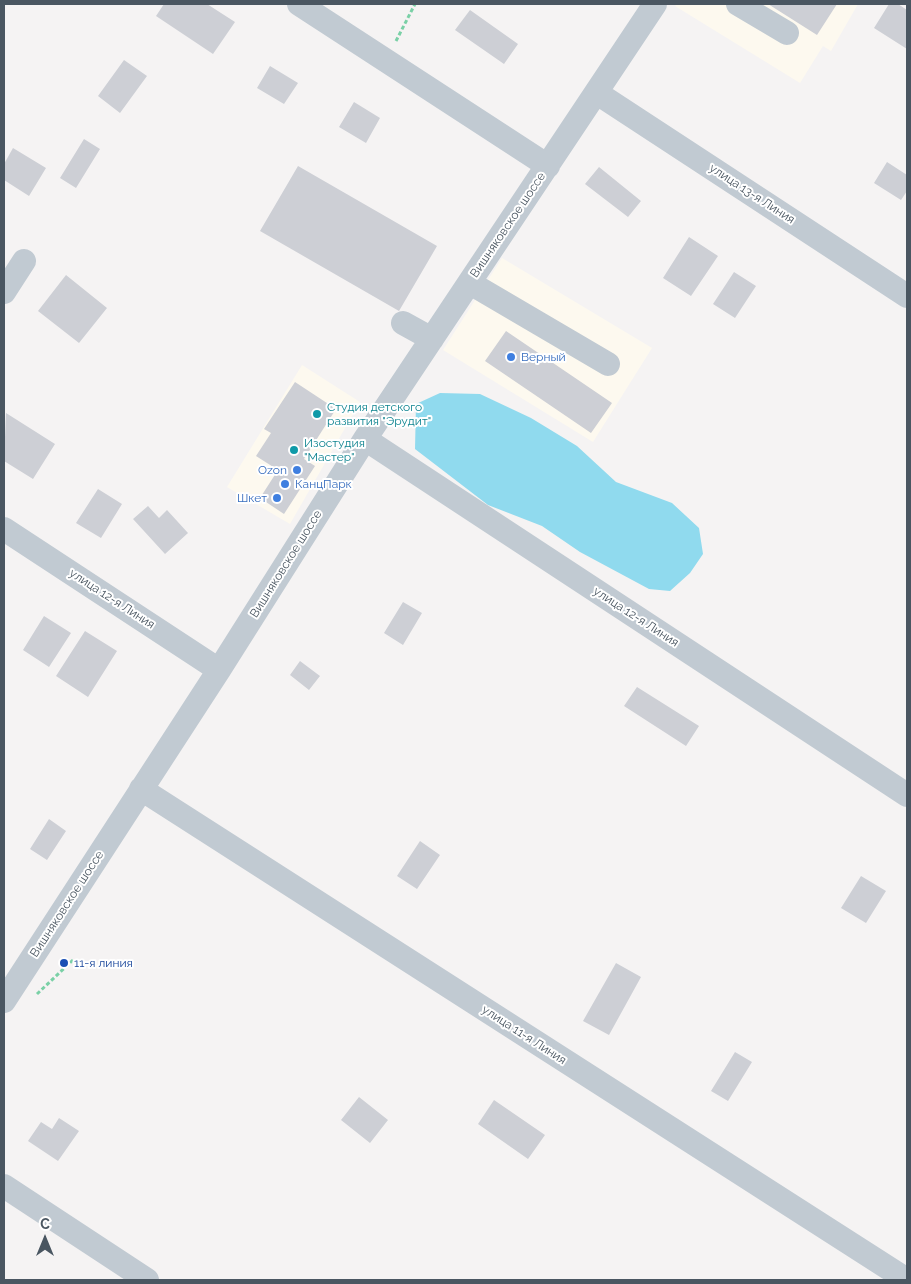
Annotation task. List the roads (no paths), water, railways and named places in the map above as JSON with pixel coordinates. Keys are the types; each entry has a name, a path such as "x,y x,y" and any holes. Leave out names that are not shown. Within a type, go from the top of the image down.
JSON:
{"street":[{"path":"299,4 387,59 548,166"},
{"name":"Вишняковское шоссе","path":"4,1001 219,670 365,439 655,4"},
{"path":"738,4 786,33"},
{"name":"улица 13-я Линия","path":"597,93 907,296"},
{"path":"4,292 24,261"},
{"path":"470,283 608,364"},
{"path":"403,323 432,339"},
{"name":"улица 12-я Линия","path":"365,439 907,795"},
{"name":"улица 12-я Линия","path":"4,529 219,670"},
{"name":"улица 11-я Линия","path":"141,789 907,1280"},
{"path":"4,1186 147,1280"}],"water":[{"path":"440,393 480,394 531,418 577,446 616,482 672,503 699,528 703,554 690,573 670,591 649,589 580,552 542,526 488,505 415,449 416,404"}],"place":[{"name":"Верный","path":"511,357"},
{"name":"Студия детского развития \"Эрудит\"","path":"317,414"},
{"name":"Изостудия \"Мастер\"","path":"294,450"},
{"name":"Ozon","path":"297,470"},
{"name":"КанцПарк","path":"285,484"},
{"name":"Шкет","path":"277,498"},
{"name":"11-я линия","path":"64,963"}]}
